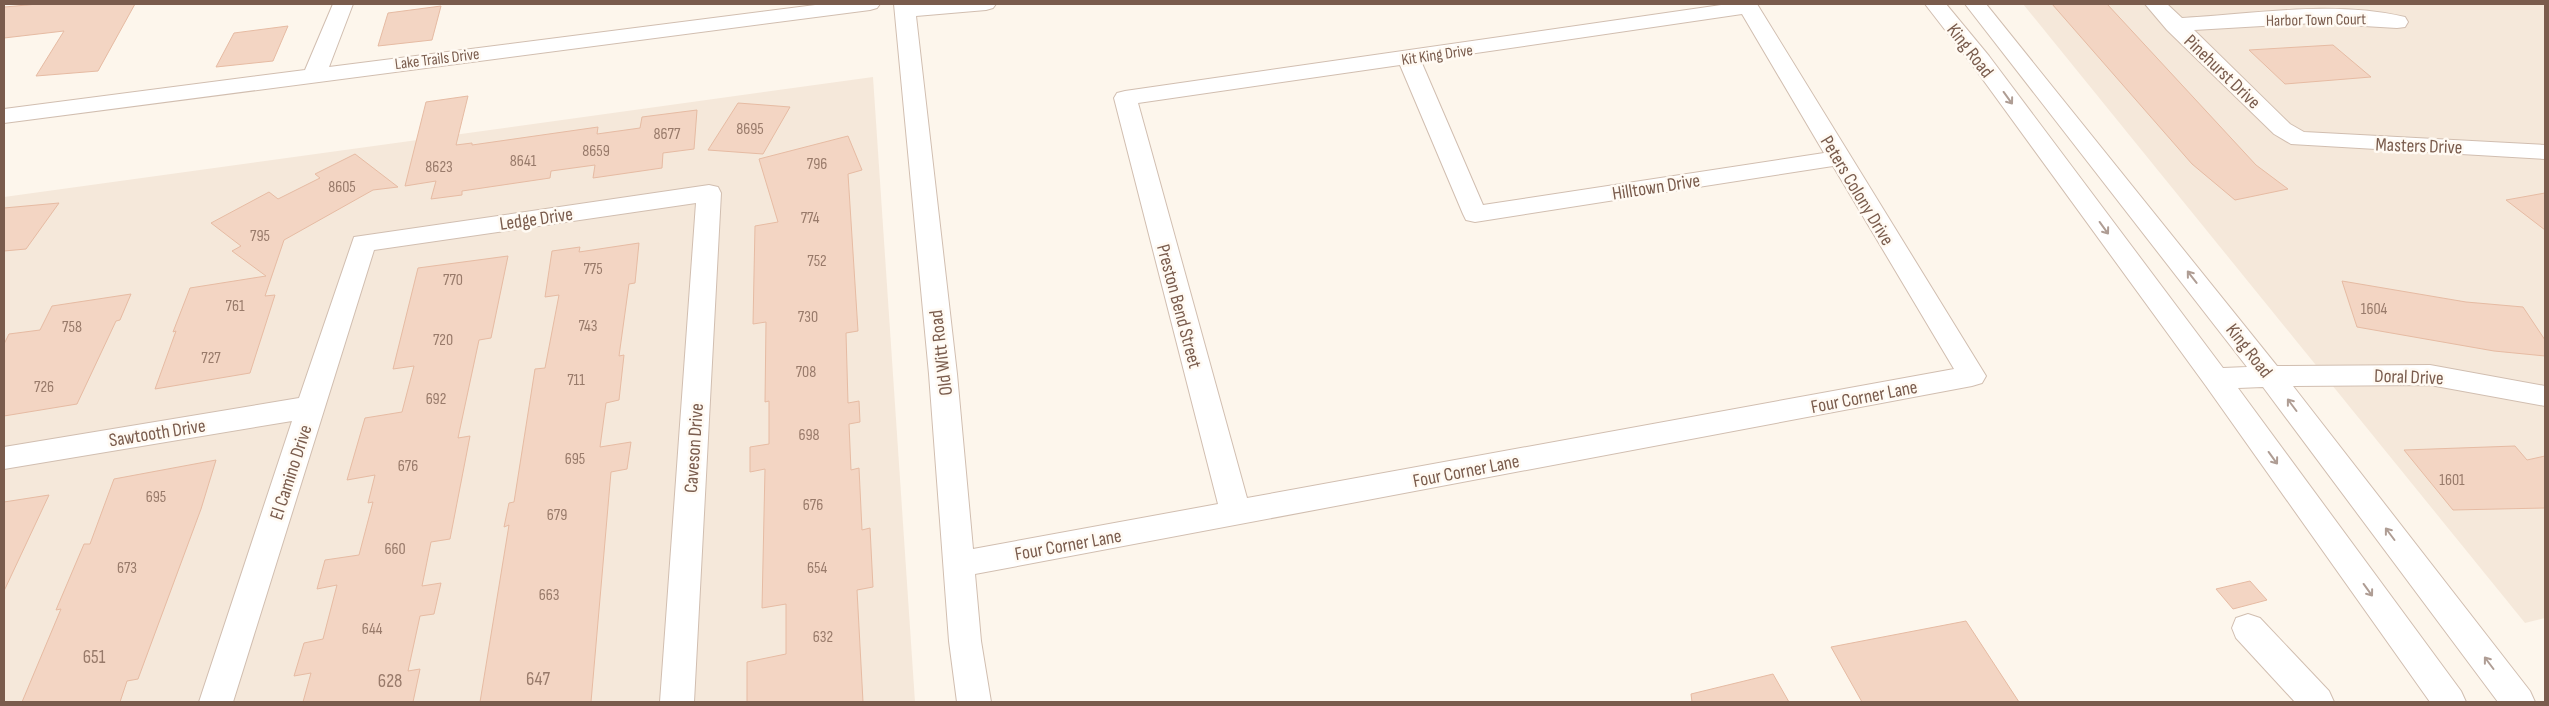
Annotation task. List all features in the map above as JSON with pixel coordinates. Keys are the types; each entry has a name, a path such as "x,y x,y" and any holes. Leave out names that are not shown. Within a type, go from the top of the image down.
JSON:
{"street":[{"path":"315,74 343,4"},
{"name":"Lake Trails Drive","path":"4,116 315,74 870,4"},
{"path":"904,7 980,4"},
{"name":"King Road","path":"1935,4 1981,61 2216,379 2449,702"},
{"name":"King Road","path":"1975,4 2270,376 2518,702"},
{"name":"Pinehurst Drive","path":"2155,4 2282,129 2293,136"},
{"name":"Kit King Drive","path":"1125,98 1408,58 1753,5"},
{"name":"Peters Colony Drive","path":"1753,5 1838,158 1972,376"},
{"name":"Old Witt Road","path":"904,7 943,374 966,641 974,702"},
{"name":"Harbor Town Court","path":"2175,25 2335,16 2364,16 2397,22"},
{"name":"Hilltown Drive","path":"1408,58 1475,214 1838,158"},
{"name":"Preston Bend Street","path":"1125,98 1236,513"},
{"name":"Masters Drive","path":"2293,136 2306,141 2545,152"},
{"name":"Ledge Drive","path":"363,243 709,193"},
{"name":"Caveson Drive","path":"677,702 709,193"},
{"name":"El Camino Drive","path":"216,702 363,243"},
{"name":"Doral Drive","path":"2216,379 2270,376 2430,375 2460,378 2545,396"},
{"name":"Four Corner Lane","path":"959,564 1972,376"},
{"name":"Sawtooth Drive","path":"4,458 311,406"},
{"path":"2248,628 2317,702"}],"shaded area":[{"path":"2023,4 2545,4 2545,618 2525,623"},
{"path":"873,77 915,702 4,702 4,197"}],"building":[{"path":"38,4 135,4 98,71 36,76 64,31 4,38 4,7"},
{"path":"2052,4 2107,4 2256,165 2288,189 2235,200 2192,164"},
{"path":"441,6 432,40 378,46 388,13"},
{"path":"288,26 273,61 216,67 234,33"},
{"path":"2333,45 2371,77 2285,84 2249,50"},
{"path":"468,96 456,145 472,143 472,145 598,127 597,134 640,128 642,117 697,110 694,149 663,153 662,168 593,178 595,165 551,171 550,178 462,191 462,195 431,199 436,181 405,186 426,102"},
{"path":"738,103 790,107 763,154 708,150"},
{"path":"848,136 862,170 848,174 858,331 846,333 848,403 859,401 860,422 849,424 851,470 859,468 862,530 870,528 873,587 857,590 863,702 747,702 747,662 786,654 786,604 762,608 765,469 750,472 750,447 769,444 769,401 765,402 766,322 753,324 755,226 778,222 759,159"},
{"path":"355,154 398,187 373,190 284,240 265,296 275,295 250,373 155,389 176,331 173,332 190,288 266,276 232,251 241,246 211,223 269,192 278,199 320,178 315,174"},
{"path":"2545,193 2545,230 2506,200"},
{"path":"59,203 26,249 4,251 4,208"},
{"path":"639,243 635,283 629,284 619,356 624,355 619,400 606,403 600,447 631,442 627,469 611,472 591,702 480,702 509,525 504,527 509,503 514,502 535,369 545,368 559,295 545,297 552,251 580,247 579,252"},
{"path":"508,256 491,338 479,340 458,438 470,436 450,539 431,542 422,586 441,583 434,614 420,616 408,671 420,669 413,702 303,702 311,673 294,676 304,643 323,639 337,585 317,589 325,560 359,555 373,502 368,503 375,475 347,480 365,418 402,412 414,366 393,369 418,268"},
{"path":"2342,281 2466,302 2523,307 2545,340 2545,356 2494,351 2357,327"},
{"path":"131,294 120,320 116,321 77,404 4,416 4,344 9,334 40,330 52,306"},
{"path":"2515,446 2527,460 2545,456 2545,508 2453,510 2404,450"},
{"path":"216,460 201,509 138,679 127,681 120,702 22,702 61,609 56,610 84,544 90,544 114,479"},
{"path":"49,495 4,591 4,502"},
{"path":"2250,581 2267,600 2233,609 2216,589"},
{"path":"1966,621 2019,702 1862,702 1831,647"},
{"path":"1773,674 1789,702 1692,702 1691,694"}]}
